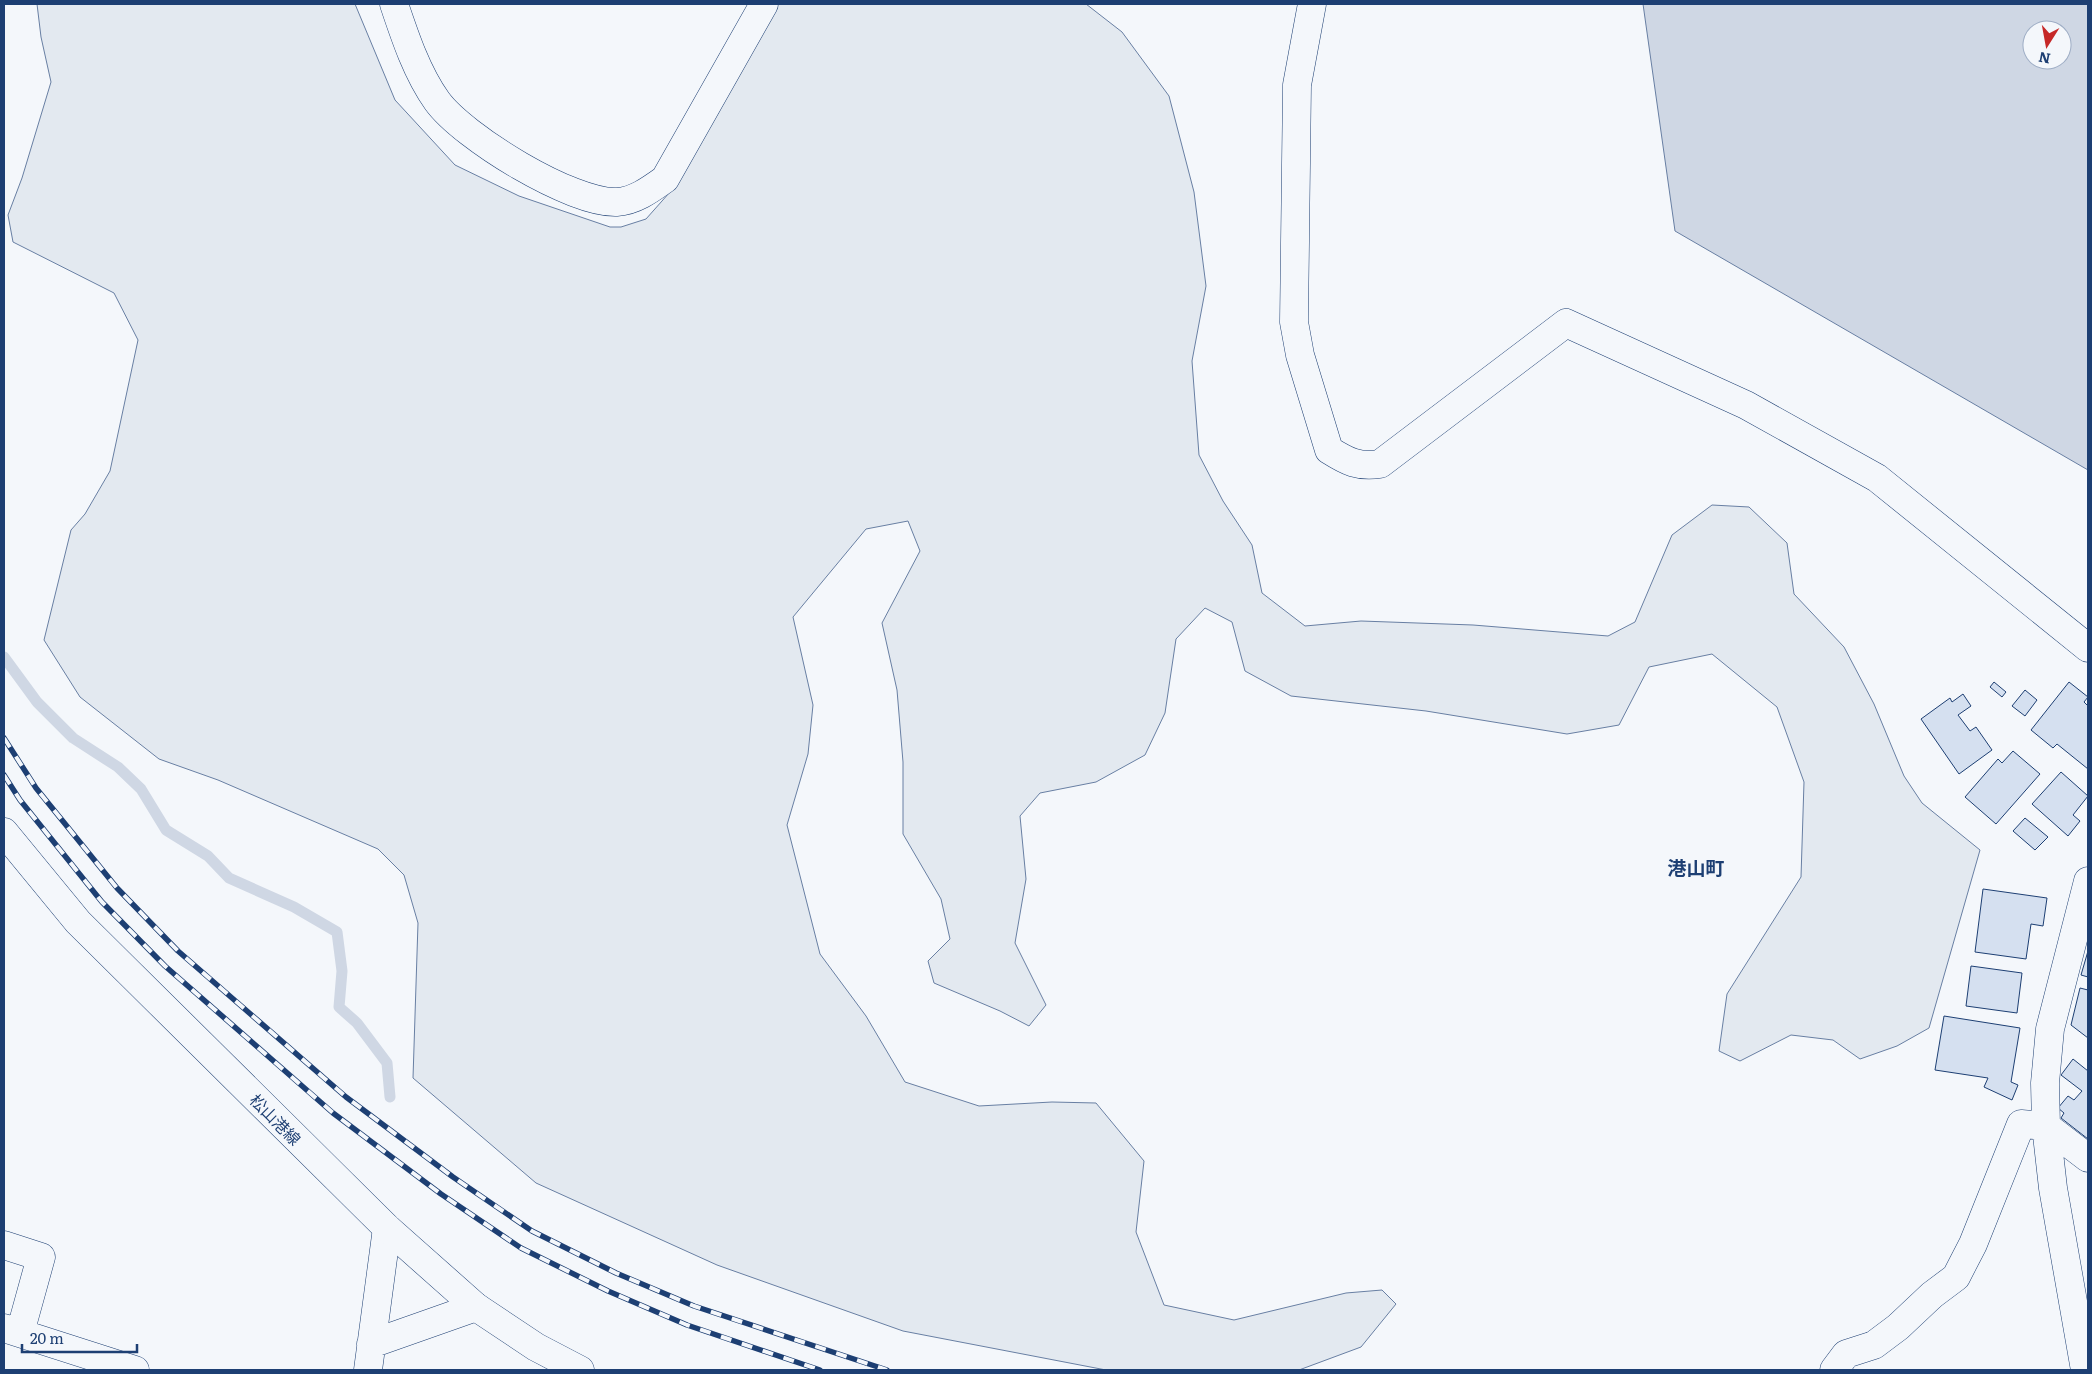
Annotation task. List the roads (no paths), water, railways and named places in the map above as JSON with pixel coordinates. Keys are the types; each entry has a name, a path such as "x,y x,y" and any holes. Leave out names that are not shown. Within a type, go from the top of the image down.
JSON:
{"street":[{"path":"394,4 410,51 437,101 456,123 517,165 572,191 617,202 642,194 665,180 764,4"},
{"path":"1312,4 1297,84 1294,322 1300,355 1329,450 1344,460 1363,466 1380,464 1566,323 1746,405 1877,478 2088,648"},
{"name":"松山港線","path":"4,832 78,922 387,1228 476,1307 536,1347 580,1370"},
{"path":"2085,1370 2053,1188 2046,1126 2045,1083 2050,1029 2088,881"},
{"path":"1834,1370 1846,1354 1874,1345 1956,1277 1973,1244 2021,1124 2046,1126 2088,1158"},
{"path":"368,1370 387,1228"},
{"path":"4,1245 41,1258 12,1330 135,1370"},
{"path":"371,1344 476,1307"}],"waterway":[{"path":"4,657 37,702 73,738 118,767 141,789 166,830 208,856 229,878 294,907 337,932 342,971 339,1007 357,1023 387,1063 390,1097"}],"railway":[{"path":"4,738 36,788 117,888 178,951 346,1097 453,1177 532,1231 616,1273 694,1306 887,1370"},
{"path":"4,775 20,800 102,902 165,966 333,1113 441,1194 521,1248 608,1291 687,1325 820,1370"}],"district":[{"name":"港山町","path":"1696,867"}]}
